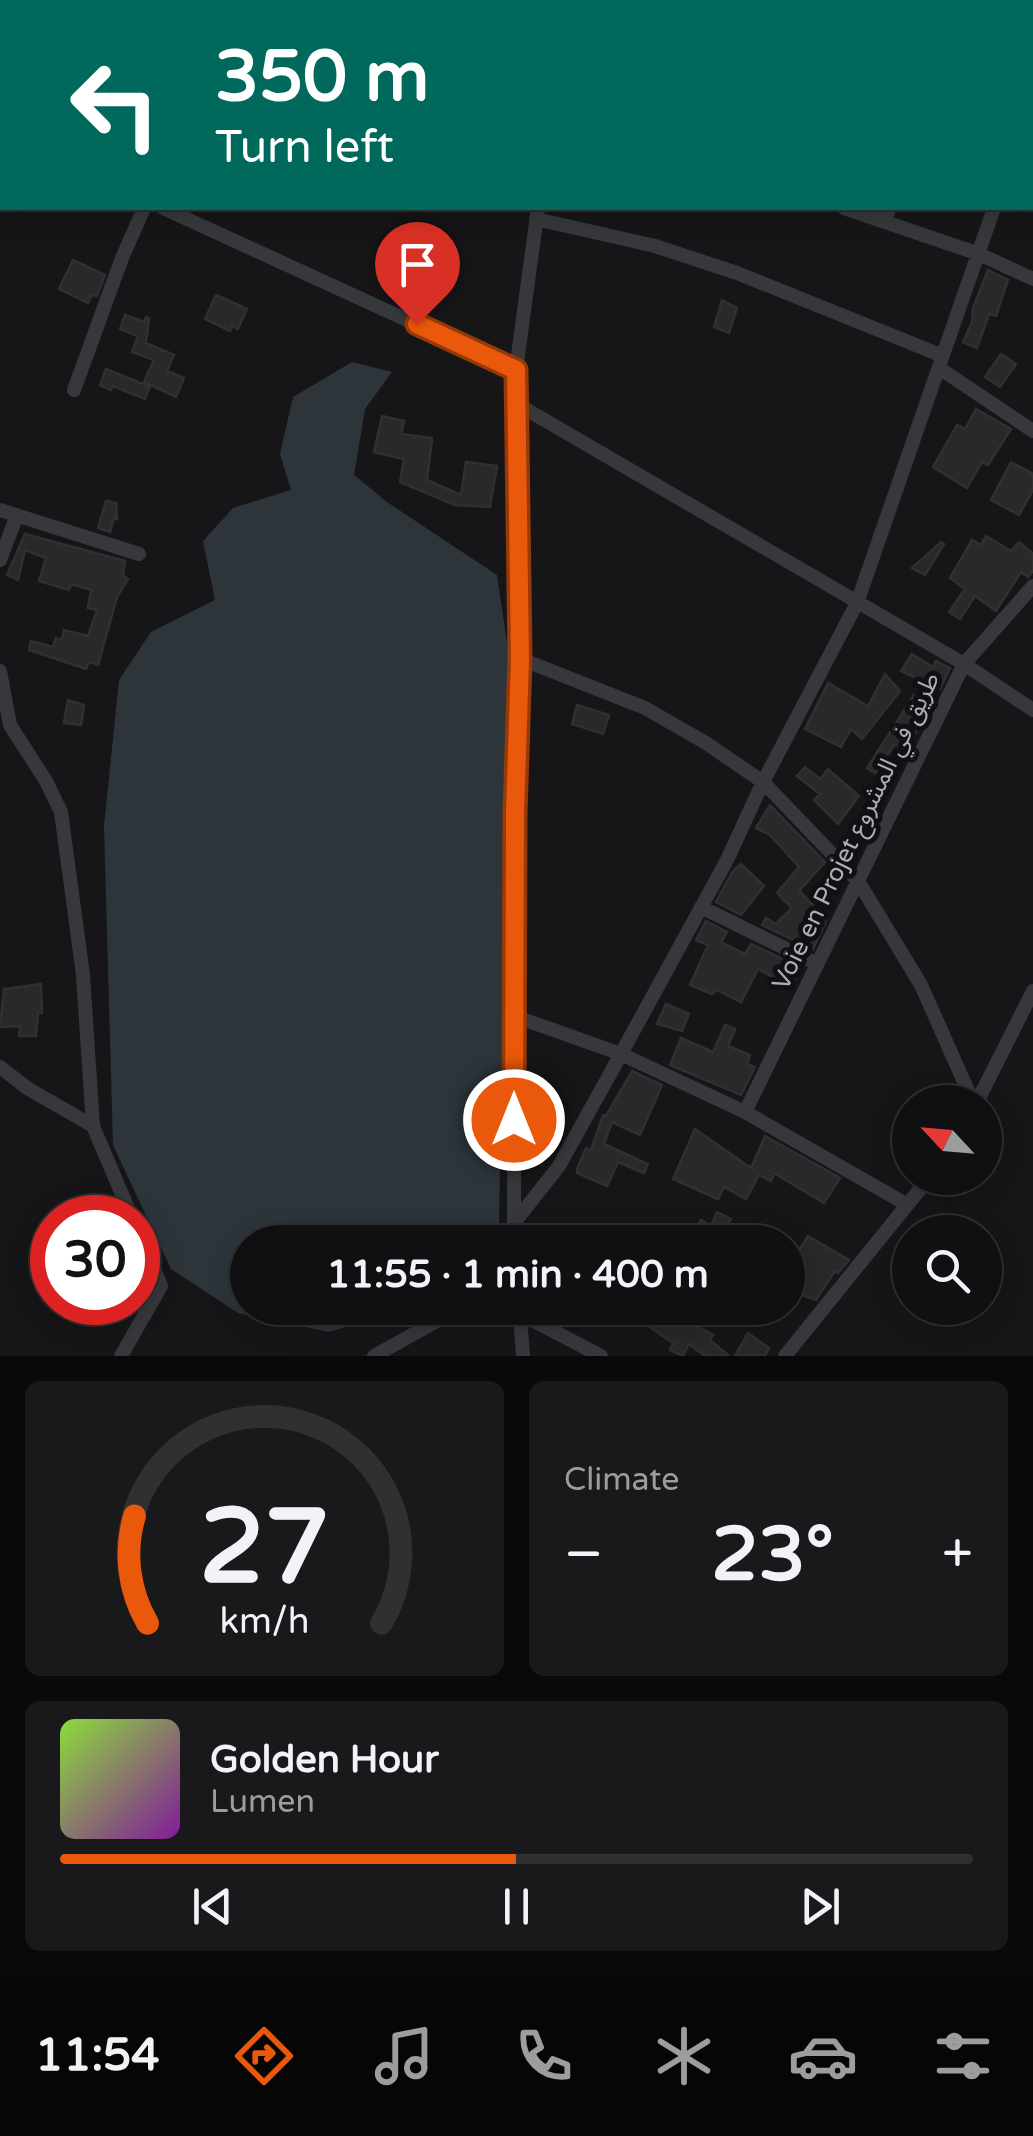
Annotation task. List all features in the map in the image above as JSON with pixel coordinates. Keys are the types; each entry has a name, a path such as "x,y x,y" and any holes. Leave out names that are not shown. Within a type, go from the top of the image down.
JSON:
{"street":[{"path":"74,390 143,210"},
{"path":"167,210 516,370"},
{"path":"856,210 887,215 1033,279"},
{"path":"514,1223 559,1166 621,1054 857,603 993,210"},
{"path":"514,1223 520,659 516,370 537,213 737,272 941,362 1033,431"},
{"path":"517,404 964,664 1033,710"},
{"path":"0,510 139,554"},
{"path":"0,560 17,515"},
{"name":"Voie en Projet طريق في المشروع","path":"744,1112 964,664 1033,586"},
{"path":"520,659 645,708 763,782 858,880 920,985 968,1085"},
{"path":"0,671 5,722 46,781 61,812 83,975 93,1126 122,1195"},
{"path":"701,907 817,964"},
{"path":"984,1085 1033,991"},
{"path":"514,1016 621,1054 744,1112 906,1204"},
{"path":"0,1067 27,1088 93,1126"},
{"path":"785,1356 914,1195"},
{"path":"121,1356 139,1325"},
{"path":"374,1356 430,1325"},
{"path":"521,1325 523,1356"},
{"path":"538,1325 601,1356"}],"shaded area":[{"path":"352,362 392,372 365,409 354,475 387,502 497,575 509,656 499,1223 230,1225 230,1308 171,1269 160,1245 160,1195 136,1195 113,1145 104,826 119,680 151,632 215,600 203,541 233,508 291,490 280,454 293,397"},
{"path":"295,1325 352,1325 329,1332"}],"building":[{"path":"73,260 105,275 97,296 92,295 88,303 59,289"},
{"path":"988,270 1008,280 996,316 989,314 977,348 963,342"},
{"path":"216,295 247,309 238,329 232,326 230,331 205,319"},
{"path":"722,300 737,308 729,333 714,327"},
{"path":"125,315 144,322 149,318 146,343 174,355 167,371 184,378 176,397 144,382 154,360 132,352 138,336 120,329"},
{"path":"1001,354 1016,364 1000,387 985,377"},
{"path":"106,369 150,387 145,399 100,385"},
{"path":"976,409 1011,429 988,465 982,462 967,488 933,467 957,425 965,429"},
{"path":"382,416 404,421 401,434 432,438 427,480 461,495 466,462 497,466 490,507 455,505 400,482 404,459 374,452"},
{"path":"1011,462 1033,474 1033,490 1019,515 991,500"},
{"path":"106,501 116,503 117,519 114,518 110,532 98,528"},
{"path":"25,534 125,561 123,576 128,579 117,597 98,665 89,662 86,669 29,650 31,641 53,647 56,638 62,640 64,630 88,636 97,610 88,608 91,590 71,584 69,590 39,581 46,558 25,550 18,580 7,575"},
{"path":"986,536 1011,551 1019,542 1033,554 1033,571 1028,577 1021,572 996,611 975,596 960,619 949,612 965,589 950,578 972,540 981,545"},
{"path":"941,542 944,544 925,575 912,568"},
{"path":"912,654 933,667 936,661 950,668 940,689 901,671"},
{"path":"885,674 900,691 862,739 851,729 841,747 805,729 828,683 868,706"},
{"path":"914,695 931,708 926,718 904,749 895,744 875,773 867,768"},
{"path":"68,700 84,705 81,725 64,723"},
{"path":"577,705 609,715 603,734 572,724"},
{"path":"805,767 820,779 828,769 859,796 838,824 814,800 820,794 797,776"},
{"path":"770,805 825,862 799,891 827,919 813,949 762,925 766,918 776,924 792,908 777,893 799,867 770,835 756,828"},
{"path":"741,864 764,886 741,915 716,902"},
{"path":"706,921 727,932 721,942 745,954 751,944 800,967 791,987 758,969 741,1002 717,990 712,994 690,985 708,945 696,940"},
{"path":"41,984 42,1013 38,1013 36,1036 19,1036 20,1026 0,1027 4,989"},
{"path":"666,1004 689,1014 682,1031 657,1024"},
{"path":"725,1025 735,1029 728,1046 750,1055 747,1064 755,1067 741,1095 670,1065 681,1038 713,1052"},
{"path":"632,1071 662,1085 640,1135 612,1122 604,1144 648,1164 644,1173 618,1162 607,1186 577,1173 577,1169 586,1148 591,1150 603,1115 606,1116"},
{"path":"695,1129 751,1168 765,1136 840,1178 824,1203 774,1173 771,1181 759,1175 746,1199 724,1187 718,1199 673,1179"},
{"path":"717,1212 731,1219 727,1225 711,1225"},
{"path":"808,1236 849,1260 838,1273 835,1271 816,1300 805,1296"},
{"path":"647,1325 694,1325 713,1335 710,1340 729,1356 705,1356 689,1344 683,1356 670,1350 673,1343"},
{"path":"748,1333 769,1348 765,1356 735,1356"}],"route":[{"path":"417,324 516,370 520,659 514,1120"}]}
